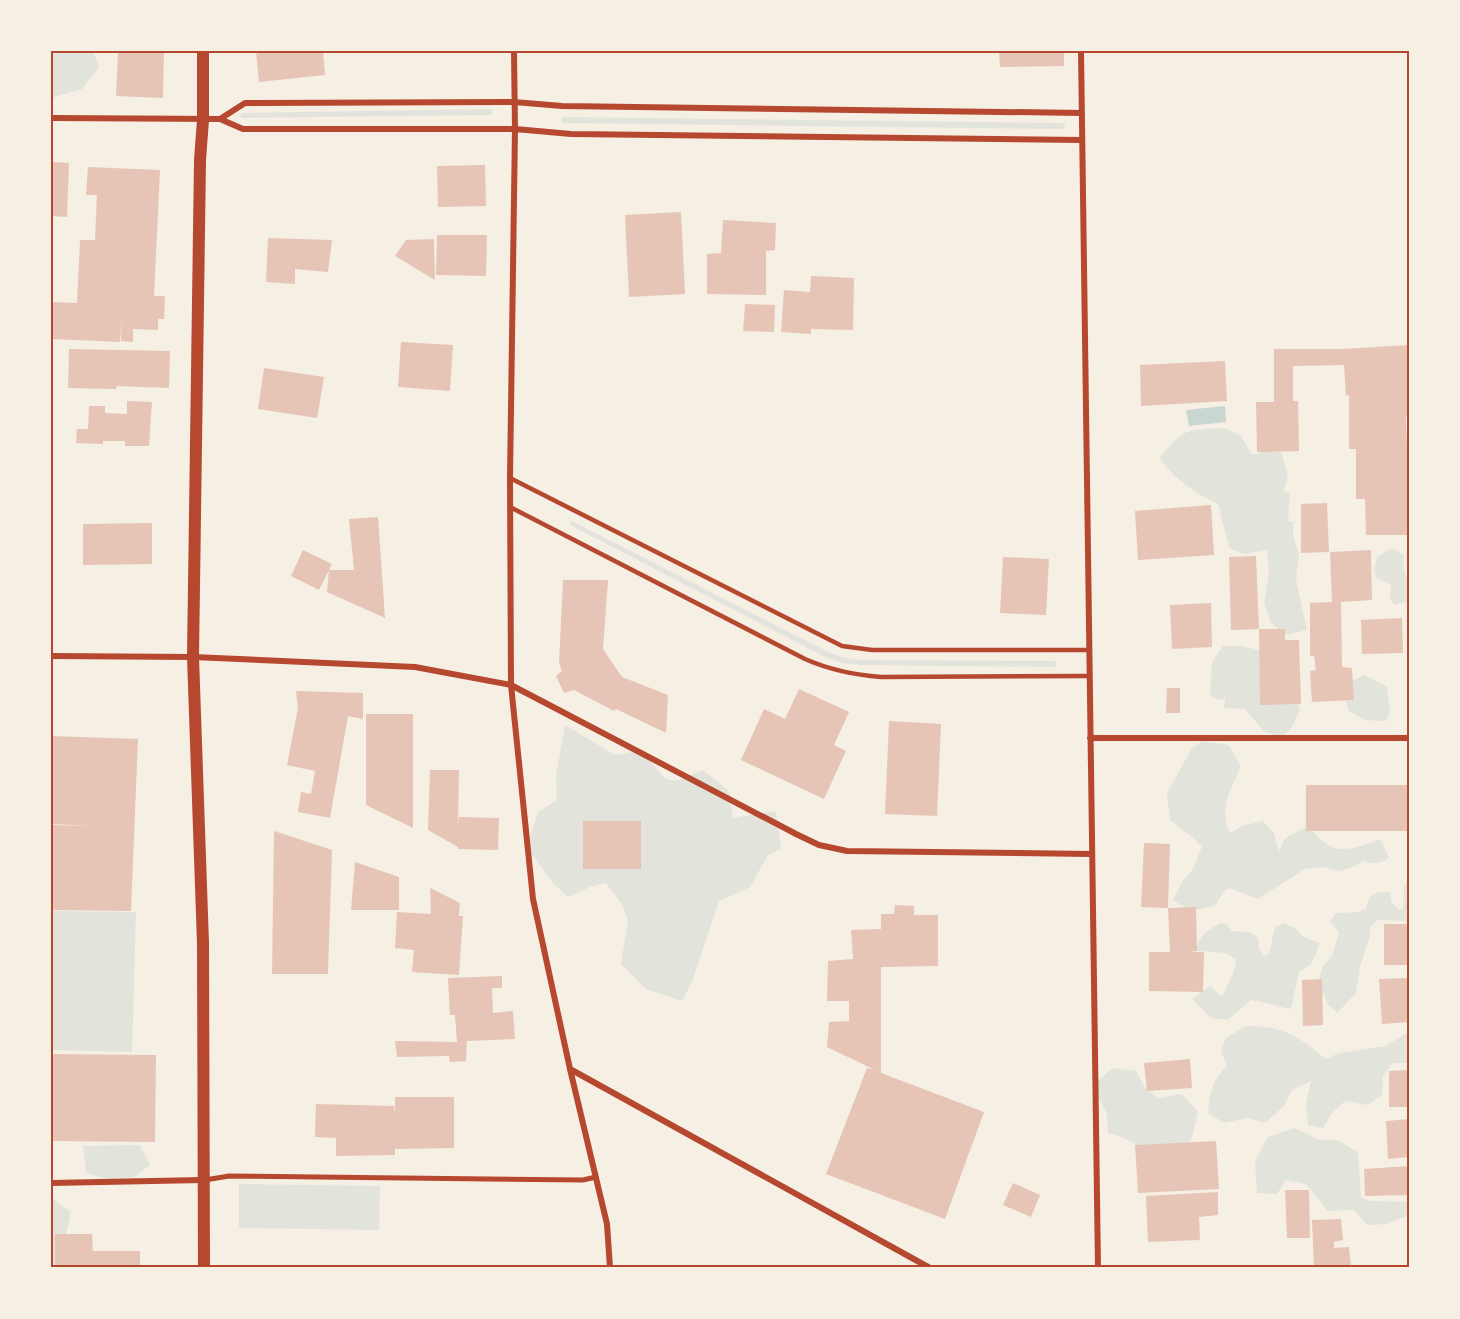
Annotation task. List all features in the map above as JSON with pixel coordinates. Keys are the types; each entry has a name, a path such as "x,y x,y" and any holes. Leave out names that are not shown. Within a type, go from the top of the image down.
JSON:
{"main road":[{"path":"203,51 193,657 203,944 204,1268"}],"street":[{"path":"514,51 510,478 511,685 533,899 607,1224 610,1268"},
{"path":"1081,51 1098,1268"},
{"path":"220,119 245,103 514,102 562,106 1082,113"},
{"path":"51,118 220,119 243,129 514,129 571,134 1082,140"},
{"path":"51,656 193,657 415,667 511,685 819,845 847,851 1091,854"},
{"path":"1090,738 1409,738"},
{"path":"570,1069 930,1268"},
{"path":"51,1183 204,1180 229,1176 584,1180 596,1177"}],"lane":[{"path":"510,478 842,646 872,650 1089,650"},
{"path":"510,507 827,669 881,677 1089,676"}],"shaded area":[{"path":"51,51 93,51 99,67 82,89 51,98"},
{"path":"491,109 493,111 491,115 242,118 240,116 242,113"},
{"path":"563,117 1064,123 1065,127 1064,129 563,123 561,119"},
{"path":"1225,406 1226,422 1189,426 1186,410"},
{"path":"1224,428 1241,436 1252,455 1265,451 1281,452 1288,474 1284,492 1290,493 1288,521 1293,522 1293,536 1299,554 1296,580 1307,630 1286,635 1271,623 1264,603 1269,572 1267,550 1244,554 1229,548 1218,504 1186,485 1159,458 1181,435 1187,432"},
{"path":"570,520 828,652 845,658 1055,661 1056,665 1054,667 843,663 825,657 570,525"},
{"path":"1392,548 1404,555 1404,571 1409,579 1409,601 1395,605 1390,599 1391,585 1377,578 1374,572 1377,557"},
{"path":"1223,646 1242,646 1263,651 1295,697 1300,710 1292,727 1282,737 1265,732 1244,709 1224,708 1225,698 1218,700 1210,695 1212,662"},
{"path":"1365,675 1387,687 1390,712 1386,721 1365,720 1348,710 1344,685"},
{"path":"565,725 615,755 641,751 666,779 676,781 703,770 729,791 733,818 776,811 781,849 768,855 750,887 719,901 693,979 682,1001 646,989 621,964 628,921 623,906 606,883 568,897 553,883 527,847 538,812 557,800 556,776"},
{"path":"1202,741 1229,745 1241,766 1227,800 1225,816 1230,833 1242,826 1263,821 1274,833 1279,851 1285,838 1309,826 1325,843 1341,849 1358,847 1380,839 1389,857 1378,863 1364,861 1340,871 1323,867 1305,869 1258,899 1229,888 1224,891 1215,906 1190,911 1173,900 1182,882 1193,869 1202,847 1170,820 1167,793 1192,748"},
{"path":"1409,879 1409,921 1378,920 1370,927 1370,936 1360,967 1356,993 1337,1013 1328,1004 1318,982 1323,966 1332,956 1339,933 1330,921 1336,913 1366,909 1371,897 1381,892 1391,893 1391,901 1398,909 1403,909 1404,886"},
{"path":"51,911 136,912 132,1052 51,1050"},
{"path":"1220,923 1227,924 1232,931 1251,932 1258,938 1259,949 1263,956 1269,954 1275,927 1283,923 1295,928 1303,937 1320,943 1312,963 1299,972 1291,1009 1251,1000 1228,1020 1211,1018 1192,999 1210,986 1222,997 1234,971 1236,959 1225,953 1197,951 1201,937"},
{"path":"1246,1026 1280,1030 1307,1044 1326,1059 1339,1053 1386,1046 1405,1034 1409,1036 1409,1063 1393,1063 1383,1076 1382,1095 1368,1105 1345,1101 1332,1113 1323,1128 1308,1125 1306,1104 1311,1081 1292,1090 1284,1106 1265,1123 1247,1118 1224,1123 1208,1113 1211,1093 1214,1082 1227,1066 1221,1051 1226,1038"},
{"path":"1112,1068 1136,1071 1145,1088 1159,1098 1182,1094 1198,1112 1191,1141 1186,1147 1141,1147 1120,1136 1108,1133 1107,1114 1095,1092 1095,1084"},
{"path":"1294,1128 1320,1140 1337,1140 1358,1152 1361,1198 1371,1201 1409,1202 1407,1216 1387,1224 1367,1225 1354,1210 1328,1211 1306,1184 1286,1180 1277,1194 1257,1193 1255,1161 1268,1137"},
{"path":"140,1145 150,1165 133,1178 110,1180 86,1173 83,1146"},
{"path":"239,1184 380,1186 379,1230 239,1228"},
{"path":"51,1198 71,1212 58,1268 51,1268"}],"building":[{"path":"118,51 164,51 163,98 116,96"},
{"path":"256,51 323,51 325,75 259,82"},
{"path":"999,51 1064,51 1064,66 1000,67"},
{"path":"51,162 69,163 67,217 51,216"},
{"path":"485,165 486,206 438,207 437,166"},
{"path":"88,167 160,170 154,296 165,296 164,319 158,319 158,330 133,329 133,342 121,341 122,317 120,342 51,339 51,302 77,303 80,240 95,240 97,195 86,195"},
{"path":"681,212 685,294 629,297 625,215"},
{"path":"723,220 776,223 775,250 766,251 766,295 707,294 707,254 721,253"},
{"path":"437,235 487,235 486,276 436,275"},
{"path":"268,238 332,240 328,272 295,269 295,284 266,282"},
{"path":"434,239 435,280 395,256 406,240"},
{"path":"811,276 854,278 853,330 811,329 811,334 781,332 784,290 810,292"},
{"path":"745,304 775,305 774,332 743,331"},
{"path":"401,342 453,345 450,391 398,387"},
{"path":"1409,345 1409,417 1406,417 1407,448 1409,448 1409,535 1366,535 1365,499 1356,499 1356,449 1349,449 1349,395 1346,396 1344,365 1293,366 1293,401 1298,401 1299,451 1257,452 1256,402 1274,402 1274,349 1343,349"},
{"path":"69,349 170,351 169,388 117,386 116,389 68,388"},
{"path":"1225,361 1227,401 1141,406 1140,365"},
{"path":"264,368 324,377 317,418 258,409"},
{"path":"127,401 152,402 149,446 125,446 125,441 103,441 103,444 76,443 77,429 88,429 89,406 105,406 105,413 127,414"},
{"path":"1327,503 1329,552 1301,553 1301,504"},
{"path":"1211,505 1214,555 1138,560 1135,511"},
{"path":"378,517 385,618 327,592 329,570 354,570 349,519"},
{"path":"152,523 152,564 83,565 83,524"},
{"path":"303,550 332,564 319,590 291,576"},
{"path":"1371,550 1372,600 1341,602 1342,667 1352,668 1354,700 1312,702 1310,671 1316,670 1314,656 1310,656 1310,603 1332,602 1330,552"},
{"path":"1256,556 1259,629 1231,630 1229,557"},
{"path":"1003,557 1049,559 1046,615 1000,613"},
{"path":"563,580 608,580 603,649 622,677 668,695 666,733 616,709 614,711 574,690 564,693 556,676 562,671 559,663"},
{"path":"1211,603 1212,647 1172,649 1170,605"},
{"path":"1402,618 1403,653 1362,654 1361,620"},
{"path":"1259,629 1285,629 1285,640 1299,640 1301,704 1260,705"},
{"path":"1167,688 1180,688 1180,713 1166,713"},
{"path":"799,689 849,712 834,745 846,751 824,799 741,760 764,709 785,719"},
{"path":"296,691 363,693 363,719 348,716 330,818 298,812 301,792 311,794 315,771 287,765 298,708"},
{"path":"366,714 413,714 413,828 366,805"},
{"path":"889,721 941,724 937,816 885,814"},
{"path":"51,736 138,739 131,911 51,910 51,825 94,826 51,824"},
{"path":"430,770 459,770 458,825 459,817 499,818 498,850 458,849 428,830"},
{"path":"1306,785 1409,785 1409,831 1306,831"},
{"path":"583,821 641,821 641,869 583,869"},
{"path":"274,831 332,850 328,974 272,974"},
{"path":"1144,843 1170,844 1168,908 1141,907"},
{"path":"355,862 399,877 399,910 351,910"},
{"path":"430,888 460,903 459,916 463,916 459,975 412,972 414,950 395,948 397,912 431,914"},
{"path":"895,905 914,906 914,915 938,915 938,966 881,967 881,1073 984,1112 945,1219 826,1174 867,1068 875,1070 827,1047 829,1022 849,1021 849,1001 827,1001 828,961 853,959 851,930 881,929 881,914 894,914"},
{"path":"1196,907 1197,951 1189,952 1204,952 1203,992 1149,991 1149,952 1170,952 1168,908"},
{"path":"1384,924 1409,924 1409,965 1384,965"},
{"path":"502,976 502,988 492,988 493,1013 513,1011 515,1039 467,1041 466,1061 450,1062 449,1056 397,1057 395,1041 457,1042 455,1015 450,1015 448,978"},
{"path":"1409,978 1409,1022 1382,1024 1379,979"},
{"path":"1322,979 1323,1025 1303,1026 1302,980"},
{"path":"51,1054 156,1055 155,1142 51,1141"},
{"path":"1190,1059 1192,1088 1147,1091 1144,1063"},
{"path":"1409,1070 1409,1107 1389,1107 1389,1071"},
{"path":"395,1097 454,1097 454,1148 395,1149 395,1155 336,1156 336,1138 315,1137 316,1104 394,1106 395,1114"},
{"path":"1409,1119 1409,1157 1388,1159 1386,1121"},
{"path":"1216,1141 1219,1189 1138,1193 1135,1145"},
{"path":"1409,1166 1409,1195 1365,1196 1364,1169"},
{"path":"1013,1183 1040,1195 1031,1217 1003,1205"},
{"path":"1285,1190 1309,1190 1310,1238 1287,1238"},
{"path":"1218,1192 1218,1215 1199,1217 1200,1240 1148,1242 1146,1196"},
{"path":"1341,1219 1343,1240 1334,1242 1334,1248 1349,1247 1351,1267 1314,1268 1312,1220"},
{"path":"55,1234 92,1234 93,1251 140,1251 140,1268 55,1268"}]}
